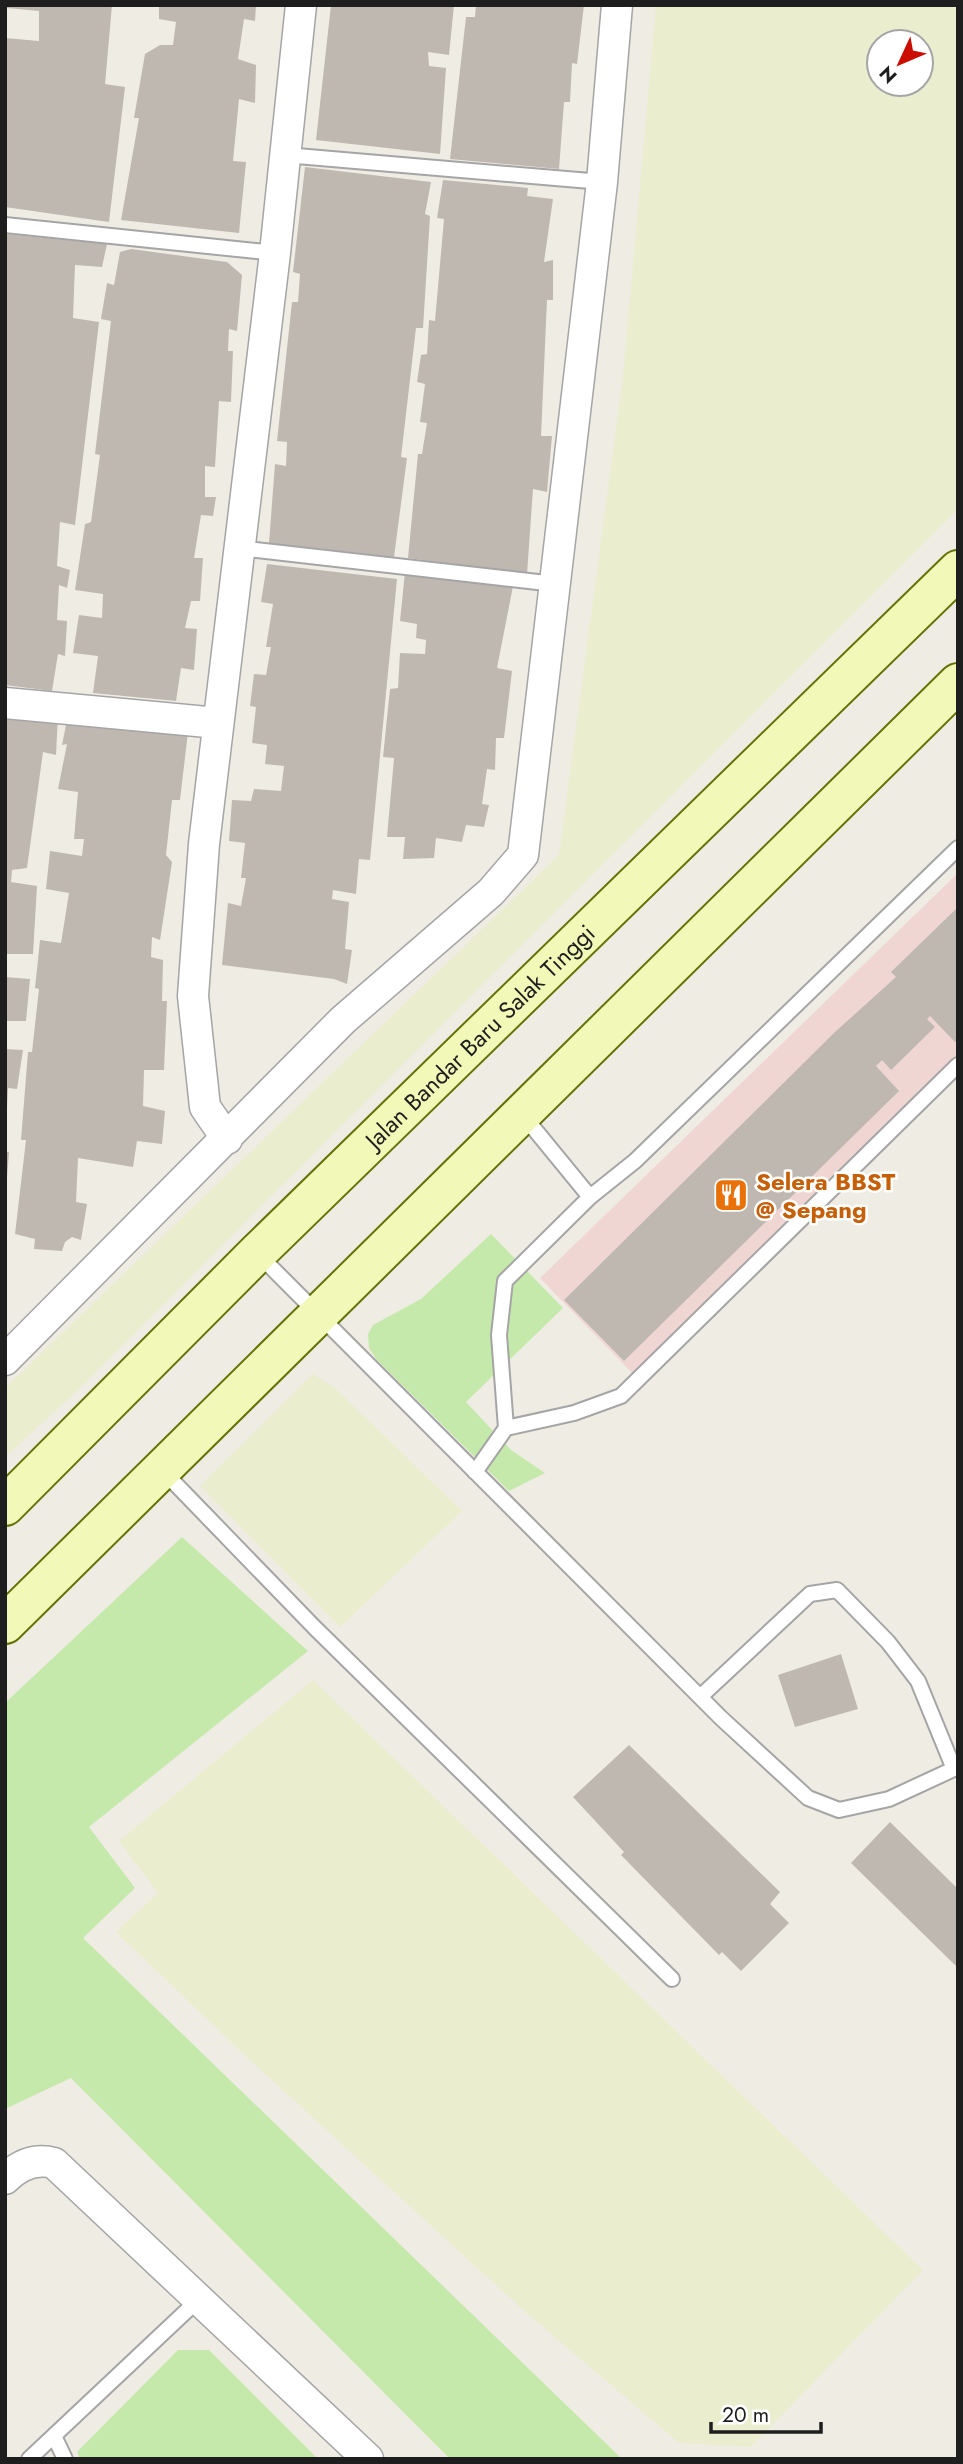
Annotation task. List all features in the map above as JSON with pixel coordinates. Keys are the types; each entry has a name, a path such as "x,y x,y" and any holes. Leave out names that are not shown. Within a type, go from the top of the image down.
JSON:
{"main road":[{"name":"Jalan Bandar Baru Salak Tinggi","path":"5,1506 257,1253 958,570"},
{"path":"5,1624 958,683"}],"street":[{"path":"227,1139 205,1107 193,996 204,844 275,253 301,5"},
{"path":"5,1360 343,1020 491,892 523,855 602,182 617,5"},
{"path":"5,703 218,723"},
{"path":"5,2179 15,2169 39,2160 54,2163 368,2459"}],"lane":[{"path":"285,155 602,182"},
{"path":"5,225 275,253"},
{"path":"238,548 555,584"},
{"path":"475,1472 506,1428 499,1335 505,1281 590,1197 635,1161 958,848"},
{"path":"506,1428 574,1413 621,1396 958,1065"},
{"path":"521,1113 590,1197"},
{"path":"257,1253 700,1697 808,1798 839,1810 889,1799 956,1768 918,1681 888,1642 837,1590 810,1594 700,1697"},
{"path":"162,1470 315,1628 672,1979"},
{"path":"29,2459 55,2438 198,2301"},
{"path":"55,2438 65,2459"}],"shaded area":[{"name":"Selera BBST @ Sepang","path":"958,873 958,1055 632,1373 540,1278"}],"green space":[{"path":"656,5 958,5 958,509 72,1396 5,1457 5,1388 559,855 623,376"},
{"path":"491,1234 563,1308 466,1402 511,1450 545,1473 509,1491 377,1360 369,1348 368,1334 373,1325 421,1299"},
{"path":"313,1374 335,1388 462,1511 340,1627 200,1486"},
{"path":"182,1537 308,1651 89,1827 135,1888 83,1938 622,2459 450,2459 71,2078 5,2109 5,1703"},
{"path":"313,1680 923,2270 751,2447 679,2443 522,2309 252,2062 116,1932 158,1893 119,1841"},
{"path":"178,2350 209,2350 318,2459 80,2459 77,2452"}],"building":[{"path":"7,5 112,5 105,84 125,87 109,222 5,207 5,38 39,41 39,11 7,8"},
{"path":"159,5 256,5 255,21 244,19 238,59 256,65 255,103 239,99 233,161 246,162 239,233 121,220 139,118 134,118 145,54 160,45 173,45 176,22 159,19"},
{"path":"331,5 454,5 449,55 428,52 429,66 446,68 440,154 316,140"},
{"path":"476,5 584,5 577,64 572,63 570,102 564,102 559,169 450,159 466,17 475,17"},
{"path":"305,167 431,182 425,214 430,216 423,328 416,328 401,457 407,458 394,557 269,543 275,464 286,466 287,442 277,441 292,302 298,302 300,274 293,272"},
{"path":"443,180 528,188 527,196 553,199 544,262 553,260 553,300 547,300 541,436 552,436 547,492 533,489 527,574 408,558 418,454 422,454 427,423 420,422 425,384 417,382 421,355 427,354 429,320 435,321 444,219 437,218"},
{"path":"5,234 107,244 102,267 75,265 73,318 99,322 75,525 60,522 57,566 70,570 67,588 59,585 57,620 67,621 65,656 58,654 52,691 5,685"},
{"path":"131,249 227,262 242,275 237,331 229,329 228,351 233,351 231,402 219,401 215,467 205,466 205,497 216,497 213,516 201,515 194,558 203,558 200,601 191,601 185,628 197,629 194,670 181,668 176,701 93,693 98,656 73,653 79,615 102,618 103,594 75,590 85,524 91,522 100,455 95,454 111,321 101,319 107,283 114,285 120,252"},
{"path":"267,564 397,579 370,860 359,859 356,894 333,890 332,899 349,902 345,949 352,950 347,984 334,979 222,965 228,903 241,906 246,878 241,878 245,843 229,841 232,800 251,801 254,789 281,791 284,766 265,764 267,745 252,743 256,707 250,706 254,674 266,675 271,647 266,647 273,604 261,602"},
{"path":"405,572 513,586 497,668 512,671 504,738 496,738 495,770 487,769 482,804 489,805 484,827 466,825 462,842 436,838 434,858 403,859 405,837 387,837 394,758 383,757 390,689 398,688 400,653 425,654 426,640 416,638 417,624 400,621"},
{"path":"5,711 58,715 56,755 43,752 27,868 12,870 11,882 37,886 33,954 5,954"},
{"path":"68,715 188,732 180,800 172,800 166,855 172,862 160,940 152,937 151,957 163,960 162,1001 167,1001 164,1070 144,1070 143,1106 165,1111 162,1144 137,1141 133,1167 78,1158 76,1202 87,1204 81,1240 72,1237 65,1242 62,1251 34,1249 35,1239 15,1234 26,1140 21,1140 28,1052 32,1052 39,989 35,988 40,940 61,943 69,893 46,889 50,851 82,856 84,839 74,839 78,792 58,789 67,744 62,745"},
{"name":"Selera BBST @ Sepang","path":"958,907 958,1040 955,1042 930,1016 927,1019 935,1027 891,1070 882,1060 876,1066 899,1091 624,1361 564,1300 835,1032 896,977 891,972"},
{"path":"5,977 30,979 26,1021 5,1021"},
{"path":"5,1049 23,1050 17,1089 8,1088 8,1108"},
{"path":"5,1152 9,1152 7,1178 5,1178"},
{"path":"841,1654 858,1709 795,1727 778,1675"},
{"path":"629,1745 780,1892 770,1904 789,1923 741,1971 722,1952 719,1955 621,1855 624,1852 573,1797"},
{"path":"890,1822 958,1889 958,1968 851,1863"}],"place":[{"name":"Selera BBST @ Sepang","path":"731,1195"}]}
